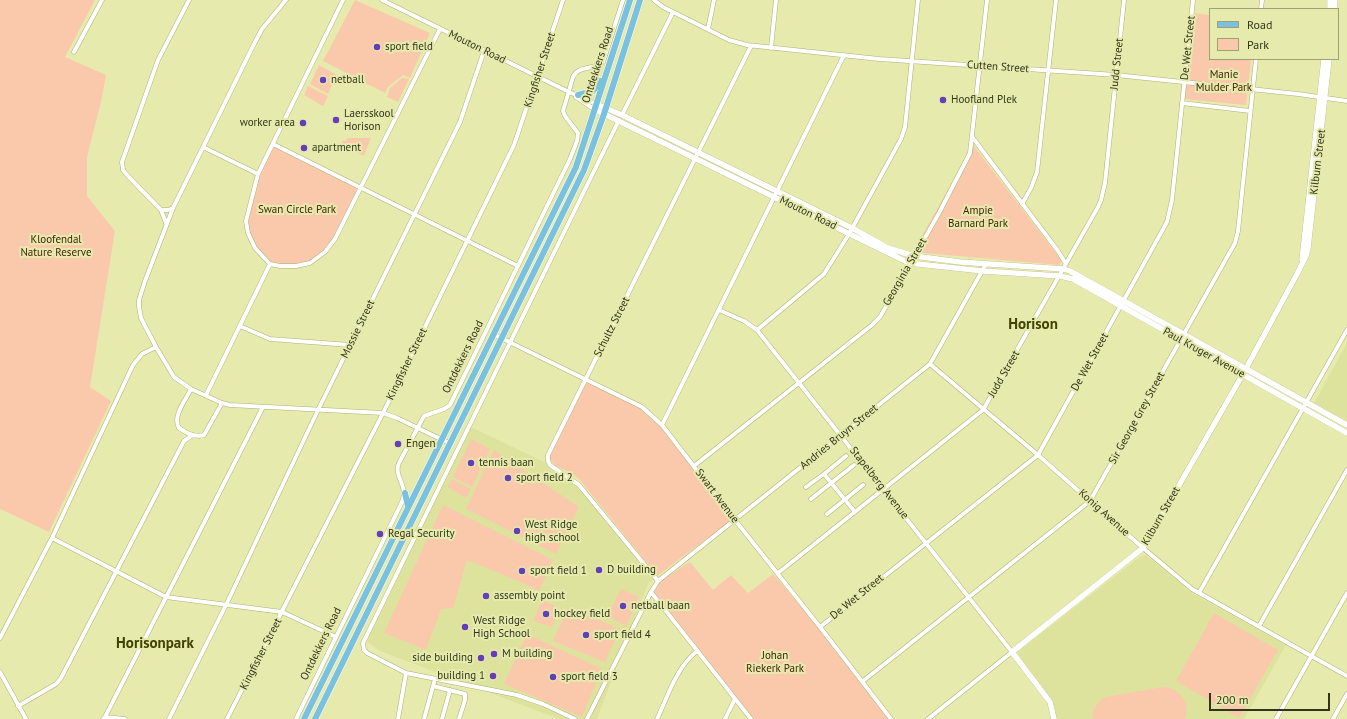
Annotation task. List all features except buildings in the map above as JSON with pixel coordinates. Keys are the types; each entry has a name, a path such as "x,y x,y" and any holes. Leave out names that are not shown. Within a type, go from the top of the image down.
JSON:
{"main road":[{"name":"Ontdekkers Road","path":"304,719 576,166 630,0"},
{"name":"Ontdekkers Road","path":"315,719 584,170 605,111 640,0"},
{"path":"573,94 590,93 596,88 610,60"},
{"name":"Kilburn Street","path":"1323,98 1324,60"},
{"name":"Kilburn Street","path":"1012,652 1143,548 1244,371 1297,274 1306,256 1308,248 1313,181 1329,60"},
{"name":"Mouton Road","path":"595,106 850,231 910,263 983,271 1060,276"},
{"name":"Mouton Road","path":"850,231 888,248 914,256 986,264 1065,266"},
{"name":"Paul Kruger Avenue","path":"1065,266 1124,300 1182,337"},
{"name":"Paul Kruger Avenue","path":"1060,276 1073,279 1305,405 1347,426"},
{"name":"Paul Kruger Avenue","path":"1305,405 1347,433"},
{"path":"405,493 408,506"},
{"path":"1012,652 1050,702 1054,719"}],"street":[{"path":"74,52 102,0"},
{"path":"166,224 161,210 128,176 123,170 122,165 124,155 158,60 189,0"},
{"path":"286,0 262,29 256,39 173,208 139,300 141,318 174,377 192,389 222,403 263,407 383,413 417,427 440,440 449,443"},
{"path":"343,0 258,174 246,216 246,226 252,244 270,264 280,266 302,265 314,261 321,256 335,239 362,188 440,29"},
{"name":"Mouton Road","path":"382,0 595,106"},
{"name":"Kingfisher Street","path":"227,719 383,413 514,145 563,0"},
{"name":"Ontdekkers Road","path":"296,719 402,502 405,493 397,467 417,427 425,415 444,409 450,405 564,173 577,138 577,132 563,112 573,94 576,72 599,65 602,62 623,0"},
{"path":"708,29 714,0"},
{"path":"771,48 776,0"},
{"path":"757,330 824,274 850,231 902,136 905,127 918,0"},
{"name":"Georginia Street","path":"694,466 880,317 968,159 973,138 987,0"},
{"path":"1022,204 1031,188 1037,172 1056,0"},
{"name":"Judd Street","path":"778,574 983,410 1102,200 1124,0"},
{"name":"De Wet Street","path":"820,627 1038,455 1165,227 1169,217 1193,0"},
{"name":"Cutten Street","path":"656,2 729,40 751,46 911,62 1116,75 1347,101"},
{"path":"575,719 525,697 406,673 367,653 364,650 362,642 673,12"},
{"name":"Schultz Street","path":"658,581 579,484 556,471 549,464 549,453 751,46"},
{"name":"Mossie Street","path":"168,719 226,605 318,410 460,122 484,51"},
{"path":"662,425 844,56"},
{"name":"Sir George Grey Street","path":"863,681 1090,501 1230,253 1236,239 1256,60"},
{"path":"1182,103 1250,111"},
{"path":"973,138 1058,251 1065,266"},
{"path":"272,144 518,266"},
{"path":"204,147 258,174"},
{"path":"161,210 173,208"},
{"path":"206,395 270,264"},
{"name":"Andries Bruyn Street","path":"587,719 658,581 842,436 930,364 986,264"},
{"name":"Stapelberg Avenue","path":"718,310 744,321 757,330 800,382 1012,652"},
{"path":"240,326 270,339 350,345"},
{"path":"1199,593 1347,330"},
{"name":"Swart Avenue","path":"493,334 642,407 662,425 676,445 863,681 891,719"},
{"path":"0,638 52,538 133,365 142,354 156,347"},
{"name":"Konig Avenue","path":"930,364 1038,455 1143,548 1199,593 1347,676"},
{"path":"192,389 177,418 177,426 182,430 193,435 201,436 205,434 222,403"},
{"path":"124,719 104,718 263,407"},
{"path":"182,430 184,441"},
{"path":"18,706 56,684 62,678 184,441 193,435"},
{"path":"806,487 846,456"},
{"path":"811,499 854,465"},
{"path":"1259,626 1347,470"},
{"path":"824,474 855,512"},
{"path":"827,514 863,485"},
{"path":"52,538 166,597 282,612 336,637"},
{"path":"651,592 751,719"},
{"path":"1276,719 1347,592"},
{"path":"657,719 681,668 697,651"},
{"name":"Kilburn Street","path":"928,719 1012,652"},
{"path":"0,672 26,719"},
{"path":"398,719 406,673"},
{"path":"424,719 434,679"},
{"path":"432,686 465,694 460,719"},
{"path":"442,719 450,690"},
{"path":"1333,719 1347,694"},
{"path":"725,719 735,699"}],"shaded area":[{"path":"1347,343 1347,421 1314,403"},
{"name":"West Ridge high school","path":"469,426 546,463 552,470 577,483 654,579 648,584 597,719 559,719 380,651 367,641"},
{"path":"1146,555 1192,593 1286,645 1244,719 1056,719 1055,707 1017,652 1141,556"}],"green space":[{"name":"Kloofendal Nature Reserve","path":"0,0 95,0 65,57 106,75 101,102 87,157 87,196 115,231 90,387 111,401 49,532 0,509"},
{"name":"sport field","path":"355,0 430,33 410,78 403,75 388,87 385,93 323,61"},
{"name":"Manie Mulder Park","path":"1193,13 1209,15 1209,60 1251,60 1246,105 1184,99"},
{"name":"netball","path":"319,65 337,75 328,94 310,84"},
{"path":"402,78 409,79 398,102 387,97 390,88"},
{"name":"netball","path":"308,86 328,96 323,106 304,95"},
{"path":"347,138 371,138 364,156 341,145 343,140 346,141"},
{"name":"Swan Circle Park","path":"273,144 362,188 325,252 302,265 270,264 255,248 247,229 253,191"},
{"name":"Ampie Barnard Park","path":"973,145 1062,261 1059,265 913,252"},
{"path":"588,379 642,407 662,426 733,519 657,576 580,480 570,472 555,466 549,457"},
{"name":"tennis baan","path":"471,439 490,449 472,487 453,477"},
{"name":"sport field 2","path":"494,450 579,507 556,554 466,509"},
{"path":"452,479 471,489 466,498 448,487"},
{"name":"sport field 1","path":"443,505 553,560 539,591 467,560 453,608 441,609 426,650 384,633"},
{"name":"Johan Riekerk Park","path":"690,562 713,590 731,575 748,593 773,574 816,624 891,719 749,719 736,704 697,648 650,591 652,586"},
{"name":"netball baan","path":"621,589 639,597 626,626 607,616"},
{"name":"hockey field","path":"542,600 559,608 552,627 533,621"},
{"name":"sport field 4","path":"568,607 620,629 605,662 553,641"},
{"path":"1214,613 1278,650 1239,718 1176,681"},
{"name":"sport field 3","path":"527,634 602,669 582,717 504,684"},
{"path":"1163,687 1174,690 1183,697 1186,707 1185,719 1092,719 1096,706 1105,697"}],"place":[{"name":"sport field","path":"377,47"},
{"name":"netball","path":"323,80"},
{"name":"Hoofland Plek","path":"943,100"},
{"name":"Laersskool Horison","path":"336,120"},
{"name":"worker area","path":"303,123"},
{"name":"apartment","path":"304,148"},
{"name":"Engen","path":"398,444"},
{"name":"tennis baan","path":"471,463"},
{"name":"sport field 2","path":"508,478"},
{"name":"West Ridge high school","path":"517,531"},
{"name":"Regal Security","path":"380,534"},
{"name":"D building","path":"599,570"},
{"name":"sport field 1","path":"522,571"},
{"name":"assembly point","path":"486,596"},
{"name":"netball baan","path":"623,606"},
{"name":"hockey field","path":"546,614"},
{"name":"West Ridge High School","path":"465,627"},
{"name":"sport field 4","path":"586,635"},
{"name":"M building","path":"494,654"},
{"name":"side building","path":"481,658"},
{"name":"building 1","path":"493,676"},
{"name":"sport field 3","path":"553,677"}],"district":[{"name":"Horison","path":"1033,325"},
{"name":"Horisonpark","path":"155,644"}]}
